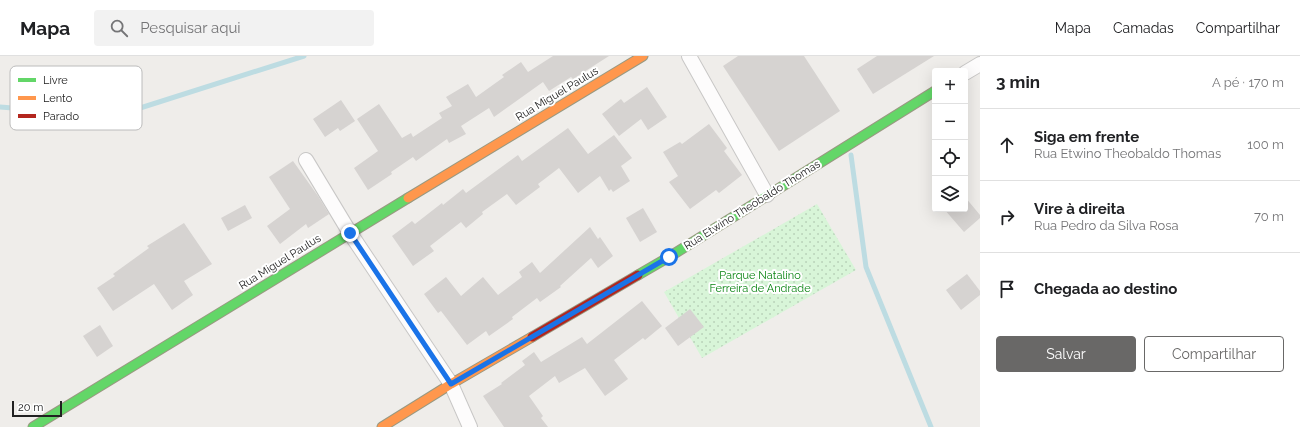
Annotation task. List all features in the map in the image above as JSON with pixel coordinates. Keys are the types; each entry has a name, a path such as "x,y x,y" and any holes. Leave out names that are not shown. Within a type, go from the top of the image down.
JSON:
{"street":[{"name":"Rua Miguel Paulus","path":"33,427 643,56"},
{"path":"689,56 767,195"},
{"path":"968,71 980,64"},
{"name":"Rua Etwino Theobaldo Thomas","path":"382,427 451,384 669,257 932,94"},
{"path":"306,160 350,233 451,384 470,427"}],"green space":[{"name":"Parque Natalino Ferreira de Andrade","path":"817,204 856,270 702,358 664,292"}],"building":[{"path":"553,56 609,56 573,79 571,77 549,91 543,82 494,117 489,108 461,126 466,134 449,143 447,139 416,161 413,157 391,172 392,174 368,190 354,168 378,151 357,119 379,104 402,138 411,133 413,137 442,118 439,113 452,106 446,97 468,84 476,97 504,77 502,75 521,62 528,72"},
{"path":"738,56 804,56 840,111 779,151 723,66"},
{"path":"877,56 934,56 873,94 857,69"},
{"path":"647,87 667,117 648,130 641,119 619,136 602,114 621,99 624,103"},
{"path":"341,100 355,121 340,131 338,128 325,137 313,119"},
{"path":"709,124 727,148 724,151 742,175 719,193 716,190 690,209 669,182 678,176 663,152 680,142 682,144"},
{"path":"568,128 588,154 614,135 632,158 621,166 630,181 613,192 611,189 609,191 600,176 578,193 559,168 538,184 540,187 516,205 507,194 482,212 483,214 466,228 461,222 430,246 434,251 413,266 392,236 412,221 415,224 463,189 466,193 518,155 522,161"},
{"path":"293,161 329,214 308,228 306,224 280,244 267,226 290,209 269,177"},
{"path":"968,201 980,215 980,218 964,232 947,212 968,212"},
{"path":"245,205 252,218 228,231 221,218"},
{"path":"643,208 657,232 640,242 626,218"},
{"path":"184,223 212,264 184,281 193,295 172,310 154,284 113,311 97,288 115,276 113,274 149,248 147,246"},
{"path":"590,227 598,239 600,237 613,256 598,268 591,258 560,286 561,287 540,302 537,298 512,317 513,319 489,336 486,331 467,345 441,311 438,313 424,294 446,277 461,296 483,277 498,295 522,277 519,272 532,262 540,273"},
{"path":"967,274 980,291 980,295 961,310 946,290"},
{"path":"642,301 662,326 645,340 643,338 614,360 628,379 605,396 585,368 559,383 555,376 529,396 543,416 541,418 548,427 504,427 483,396 502,384 501,383 525,365 522,361 534,352 541,362 582,337 587,344"},
{"path":"690,309 704,327 678,346 665,328"},
{"path":"100,325 113,346 97,357 83,336"}],"waterway":[{"path":"142,107 304,56"},
{"path":"0,107 10,108"},
{"path":"851,155 866,267 931,427"}],"traffic: fast":[{"path":"638,275 932,93"},
{"path":"33,427 408,198"}],"traffic: slow":[{"path":"408,198 643,56"},
{"path":"382,427 451,384 532,337"}],"traffic: jam":[{"path":"532,337 638,275"}],"route":[{"path":"350,233 451,384 669,257"}]}
